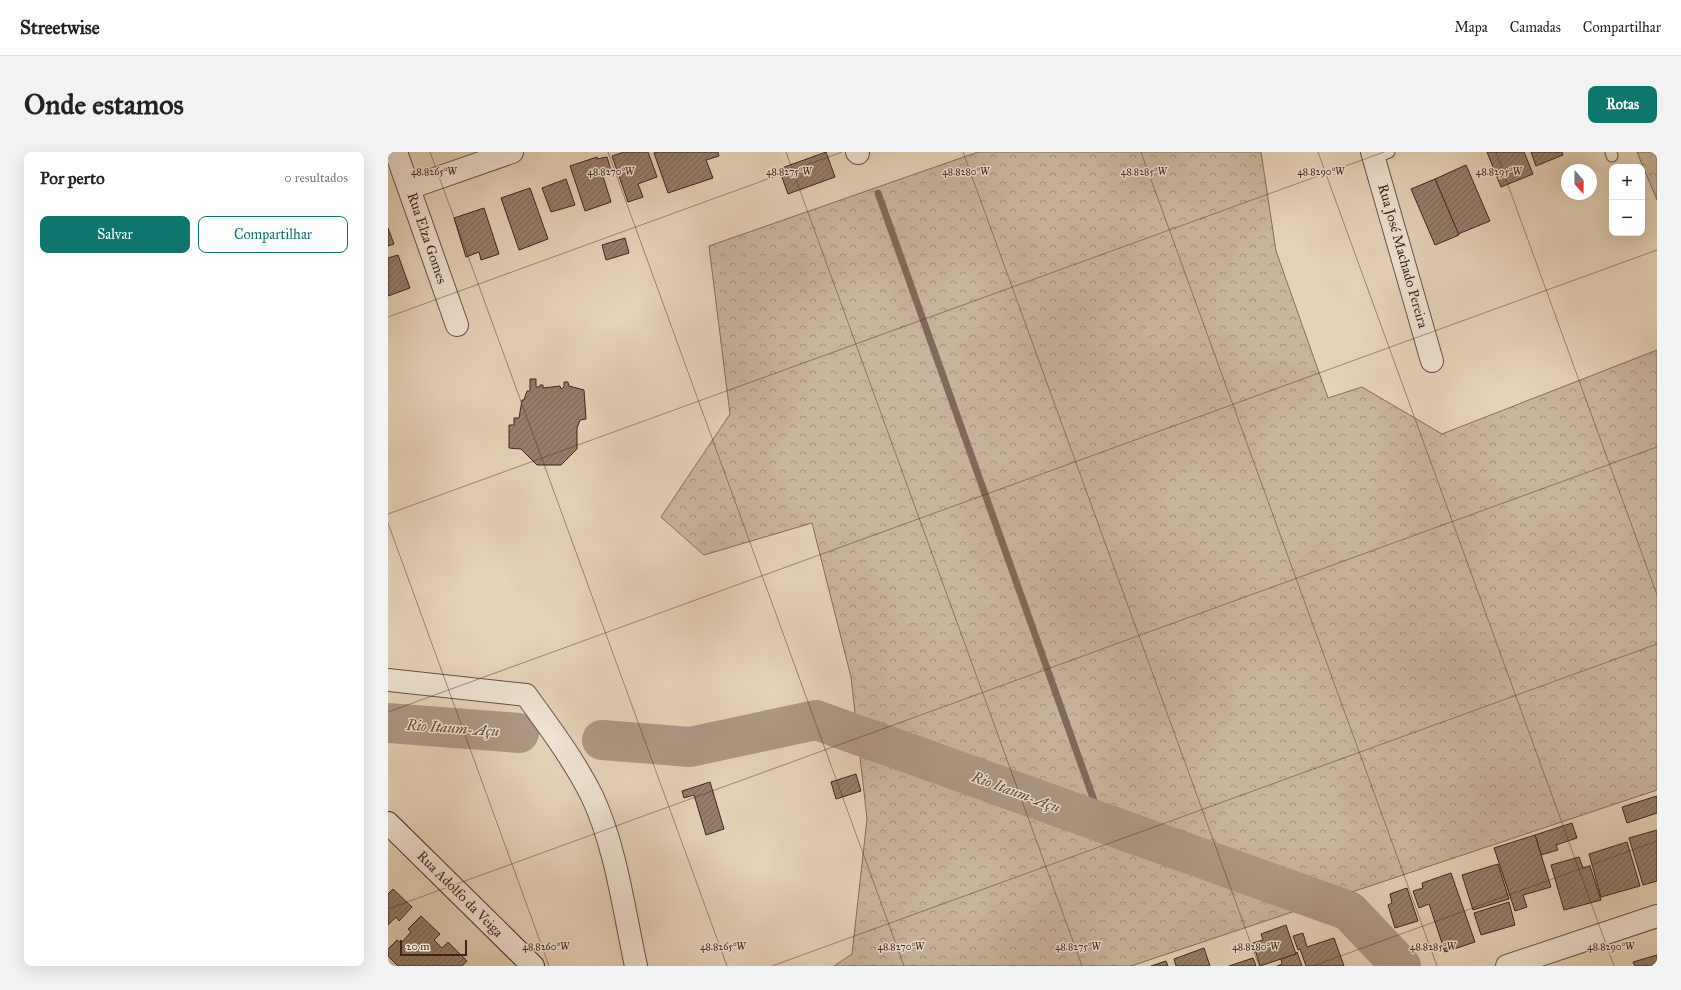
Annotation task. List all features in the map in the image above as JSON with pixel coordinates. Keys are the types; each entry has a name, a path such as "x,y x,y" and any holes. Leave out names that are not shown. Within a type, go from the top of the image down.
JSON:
{"street":[{"name":"Rua Elza Gomes","path":"396,152 457,324"},
{"path":"409,188 512,152"},
{"name":"Rua José Machado Pereira","path":"1379,154 1432,361"},
{"path":"388,680 526,695 572,759 592,798 610,844 636,966"},
{"name":"Rua Adolfo da Veiga","path":"388,823 533,966"},
{"path":"1507,966 1657,916"}],"green space":[{"path":"978,152 1261,152 1276,251 1328,398 1362,387 1442,434 1657,350 1657,790 1131,966 834,966 852,954 867,819 851,677 812,523 704,555 661,517 730,414 709,246"},
{"path":"1637,152 1657,152 1657,200 1645,171 1645,164 1642,164"}],"building":[{"path":"624,152 648,152 657,177 638,184 643,197 628,202 612,156"},
{"path":"718,152 719,156 706,160 713,178 668,193 654,153"},
{"path":"826,152 835,177 788,194 779,169"},
{"path":"1487,152 1524,152 1533,174 1501,187"},
{"path":"1531,152 1562,152 1563,155 1536,166"},
{"path":"597,157 597,159 607,157 611,170 602,173 611,202 585,211 570,166"},
{"path":"1466,165 1490,221 1458,234 1435,179"},
{"path":"566,179 575,205 551,212 542,188"},
{"path":"1435,179 1459,235 1435,245 1411,189"},
{"path":"530,188 548,239 519,250 501,198"},
{"path":"484,208 499,254 481,260 479,252 466,257 454,218"},
{"path":"388,228 394,244 388,246"},
{"path":"625,238 629,253 606,260 602,245"},
{"path":"398,255 410,288 388,296 388,258"},
{"path":"530,379 536,379 536,387 540,387 540,385 543,385 543,388 560,386 561,389 564,387 564,382 568,382 569,386 584,390 586,419 580,420 577,428 577,449 561,465 537,465 521,449 509,448 509,425 514,425 514,418 519,418 522,400 524,400 527,391 530,391"},
{"path":"856,774 861,791 836,799 831,782"},
{"path":"710,782 724,829 706,835 694,795 684,798 682,791"},
{"path":"1657,796 1657,813 1627,823 1622,807"},
{"path":"1572,823 1577,838 1556,845 1558,850 1541,855 1535,835"},
{"path":"1657,830 1657,881 1643,885 1629,838"},
{"path":"1535,835 1551,887 1523,895 1527,907 1515,911 1494,848"},
{"path":"1627,842 1640,886 1601,897 1589,854"},
{"path":"1579,857 1583,868 1590,866 1601,900 1564,910 1551,865"},
{"path":"1498,864 1509,899 1473,910 1462,875"},
{"path":"1451,873 1475,942 1445,952 1429,904 1419,908 1413,891 1423,888 1422,883"},
{"path":"1407,888 1418,921 1395,928 1388,905 1392,903 1390,894"},
{"path":"393,889 412,907 399,921 396,917 388,925 388,894"},
{"path":"1509,902 1515,925 1481,935 1474,913"},
{"path":"421,916 440,934 434,940 442,948 448,942 467,961 462,966 398,966 388,956 388,949 397,940 401,943 411,932 408,929"},
{"path":"1286,925 1296,954 1260,966 1253,943 1263,940 1261,934"},
{"path":"1303,933 1307,947 1334,938 1344,966 1306,966 1300,949 1298,950 1293,936"},
{"path":"1204,948 1210,966 1176,966 1174,959"},
{"path":"1297,952 1302,966 1277,966 1282,964 1281,959 1296,954"},
{"path":"1657,955 1657,966 1635,966 1633,962"},
{"path":"1253,958 1256,966 1229,966"},
{"path":"1166,961 1168,966 1151,966"}],"waterway":[{"path":"878,193 1102,823"},
{"name":"Rio Itaum-Açu","path":"602,740 690,747 816,720 1349,911 1401,966"},
{"name":"Rio Itaum-Açu","path":"388,723 519,733"}]}
